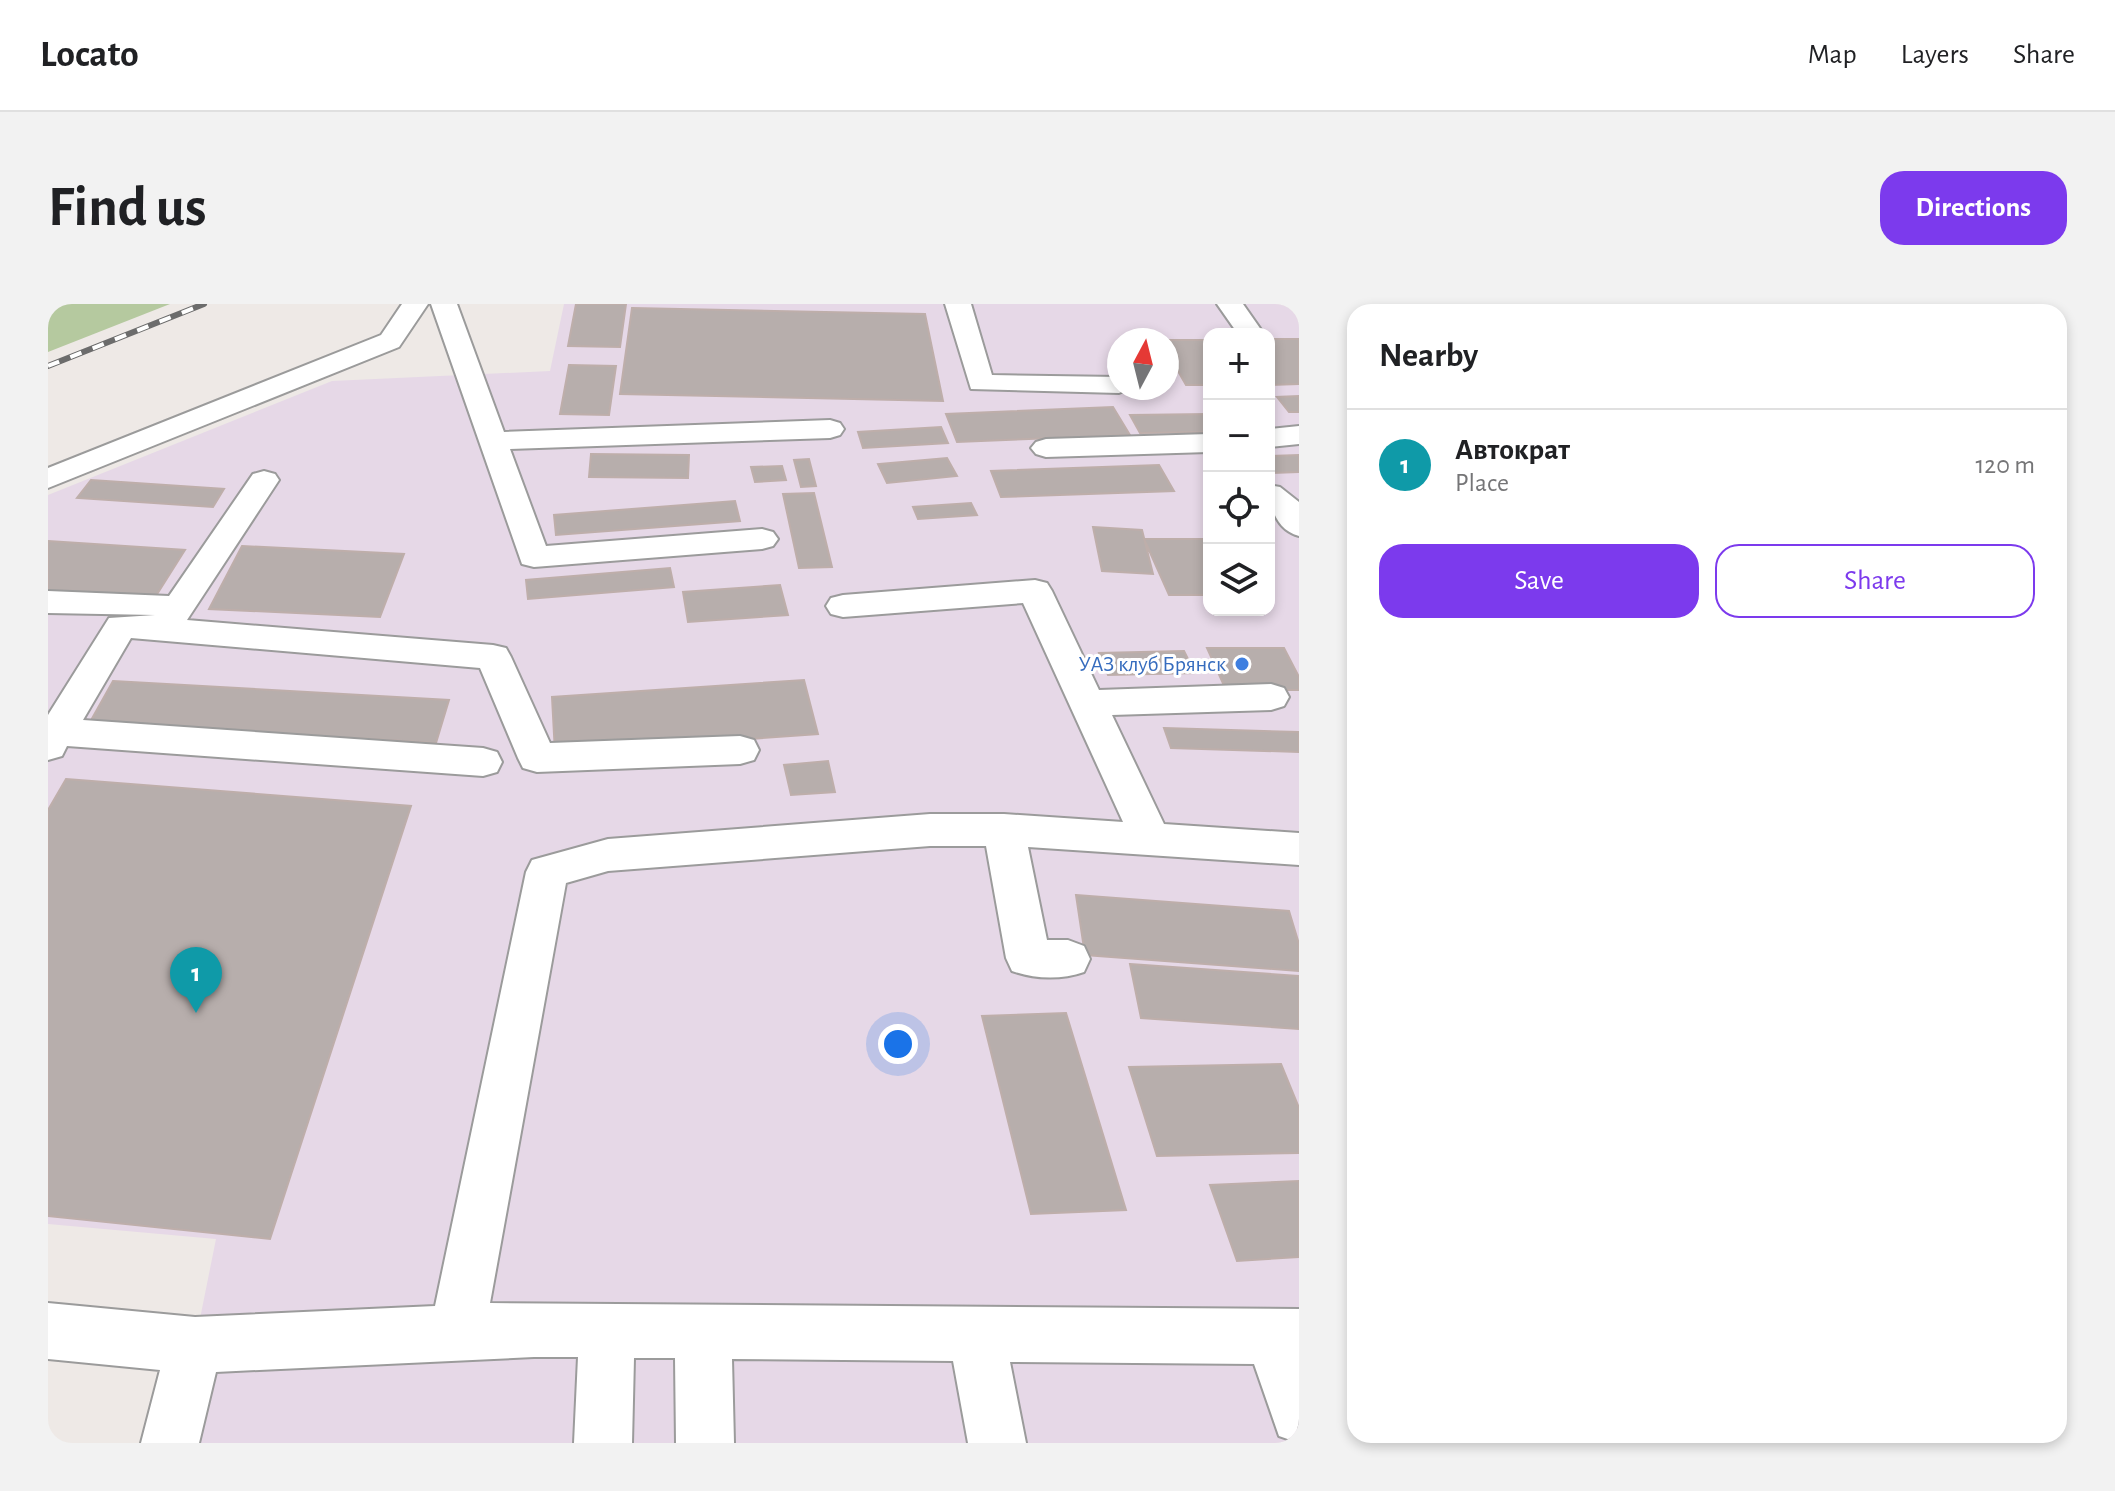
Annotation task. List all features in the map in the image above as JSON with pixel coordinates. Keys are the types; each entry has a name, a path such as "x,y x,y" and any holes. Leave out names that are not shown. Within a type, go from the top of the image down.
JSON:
{"street":[{"path":"48,479 390,341 415,304"},
{"path":"453,304 444,304 534,557 762,539"},
{"path":"958,304 981,383 1107,385"},
{"path":"1230,304 1247,328"},
{"path":"494,441 830,429"},
{"path":"1275,437 1299,435"},
{"path":"1046,448 1203,443"},
{"path":"171,617 264,480"},
{"path":"843,606 1035,591 1152,841"},
{"path":"48,602 493,657 537,758 740,750"},
{"path":"420,626 171,617 121,626 51,736 483,762"},
{"path":"1087,703 1271,697"},
{"path":"457,1333 547,872 608,855 930,830 1004,830 1299,849"},
{"path":"1004,830 1028,958 1068,959"},
{"path":"603,1443 607,1330"},
{"path":"48,1331 195,1345 457,1333 607,1330 1286,1337 1299,1416"},
{"path":"703,1332 705,1443"},
{"path":"976,1333 997,1443"},
{"path":"170,1443 195,1345"}],"shaded area":[{"path":"564,304 1299,304 1299,1443 175,1443 216,1239 48,1224 48,495 332,381 550,371"}],"green space":[{"path":"48,304 170,304 48,352"}],"building":[{"path":"576,304 626,304 620,347 568,346"},
{"path":"632,308 925,314 943,401 620,394"},
{"path":"1275,339 1299,339 1299,384 1275,385"},
{"path":"1179,340 1203,340 1203,385 1186,385 1179,373"},
{"path":"569,365 616,366 609,415 560,414"},
{"path":"1299,396 1299,412 1289,412 1277,397"},
{"path":"1113,407 1130,435 957,442 946,414"},
{"path":"1203,414 1203,432 1140,433 1130,415"},
{"path":"941,427 948,443 863,448 858,432"},
{"path":"591,454 689,455 688,478 589,477"},
{"path":"1299,455 1299,472 1275,473 1275,456"},
{"path":"947,458 957,476 887,483 878,464"},
{"path":"809,459 816,486 801,487 794,460"},
{"path":"1159,465 1174,491 1001,497 991,471"},
{"path":"782,466 786,480 755,482 751,467"},
{"path":"91,480 224,489 213,507 77,498"},
{"path":"814,493 832,567 799,568 783,494"},
{"path":"735,501 740,521 556,535 554,515"},
{"path":"971,503 977,515 918,519 913,507"},
{"path":"1093,527 1142,530 1153,574 1102,571"},
{"path":"1144,539 1203,539 1203,595 1169,595"},
{"path":"48,541 185,550 154,599 48,592"},
{"path":"242,546 404,554 380,617 209,609"},
{"path":"670,568 674,587 528,599 526,580"},
{"path":"780,585 788,615 688,622 683,592"},
{"path":"1207,648 1284,648 1299,677 1299,690 1226,690"},
{"path":"1184,651 1195,673 1108,675 1099,653"},
{"path":"804,680 818,734 555,753 552,697"},
{"path":"113,681 449,700 436,743 90,722"},
{"path":"1164,728 1299,732 1299,752 1171,748"},
{"path":"828,761 835,792 791,795 784,765"},
{"path":"66,779 411,806 270,1239 48,1216 48,810"},
{"path":"1076,895 1289,911 1299,944 1299,971 1085,955"},
{"path":"1130,964 1299,976 1299,1029 1141,1018"},
{"path":"1066,1013 1126,1210 1031,1214 982,1016"},
{"path":"1281,1064 1299,1108 1299,1153 1157,1156 1129,1067"},
{"path":"1299,1181 1299,1257 1237,1261 1210,1185"}],"railway":[{"path":"48,366 204,304"}],"place":[{"name":"УАЗ клуб Брянск","path":"1242,664"},
{"name":"Автократ","path":"196,1013"}]}
